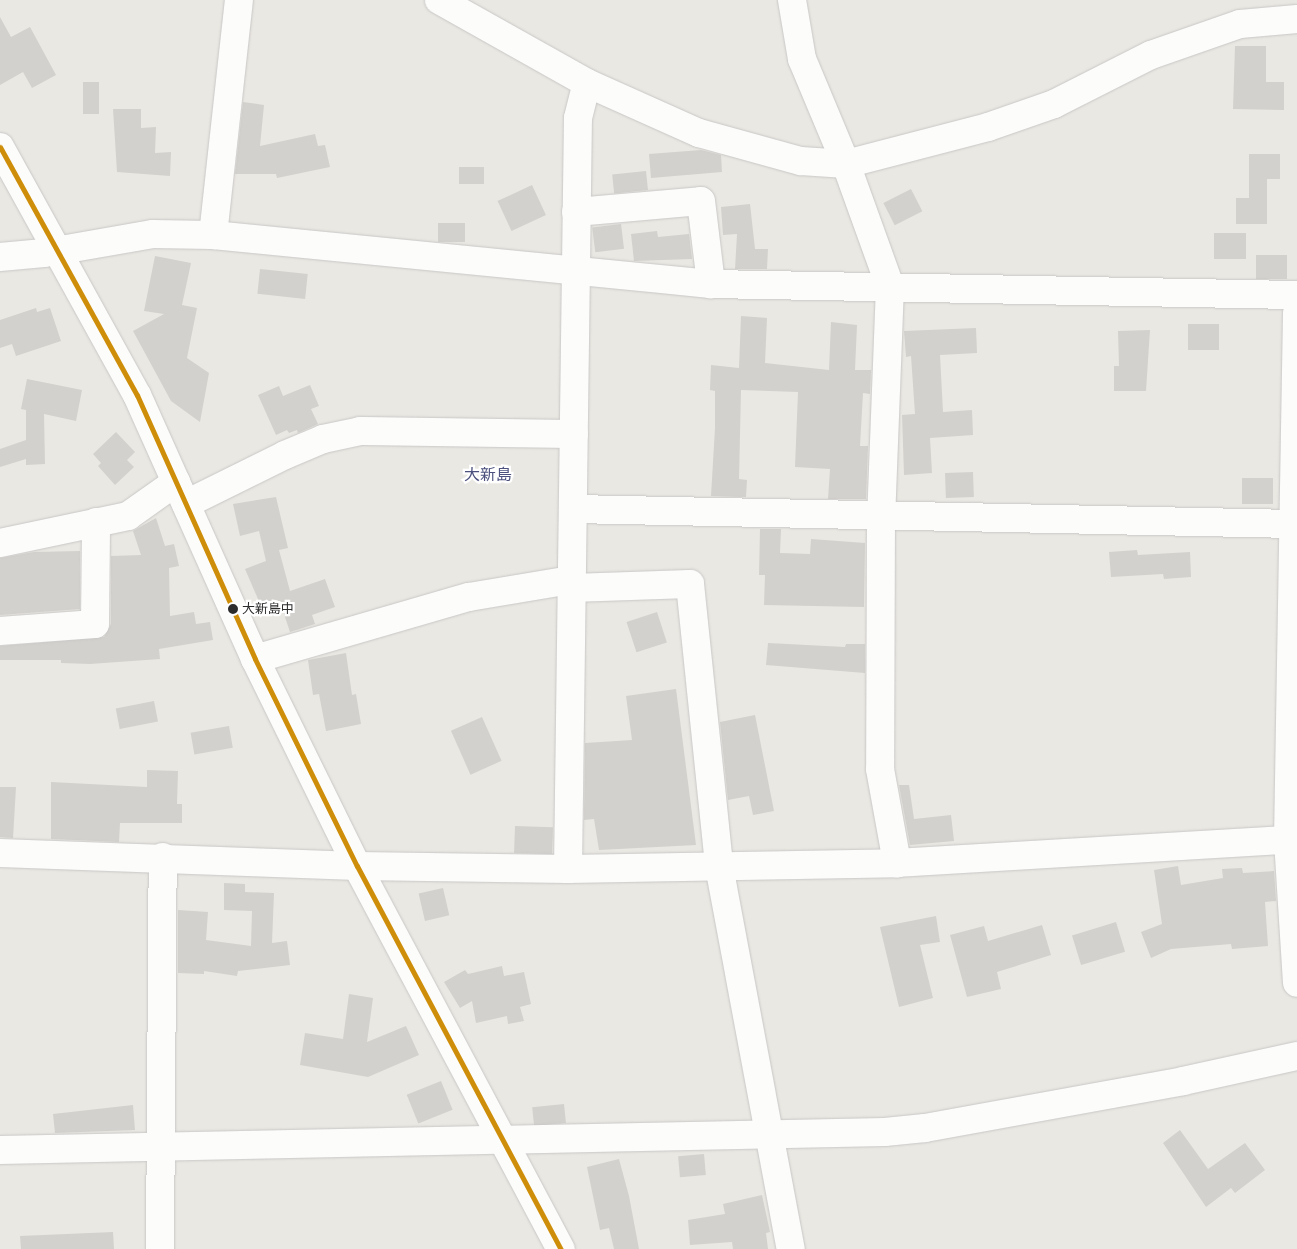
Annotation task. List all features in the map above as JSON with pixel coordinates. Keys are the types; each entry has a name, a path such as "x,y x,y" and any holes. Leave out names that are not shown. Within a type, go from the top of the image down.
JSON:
{"street":[{"path":"213,235 238,0"},
{"path":"440,0 586,83 699,134 801,161 846,164 988,127 1054,104 1151,55 1240,24 1297,19"},
{"path":"792,0 802,59 846,164 890,286 881,516 880,769 898,862"},
{"path":"568,869 578,118 586,83"},
{"path":"0,147 59,250 137,394 256,659 358,866 502,1141 561,1249"},
{"path":"576,212 701,201 711,284"},
{"path":"0,257 59,250 153,234 213,235 711,284 1297,295"},
{"path":"1297,313 1293,840 1297,983"},
{"path":"0,544 128,516 181,493 285,455 322,439 360,431 574,434"},
{"path":"573,509 1295,524"},
{"path":"0,631 94,624 96,522"},
{"path":"256,659 469,597 571,584 690,584 719,866 791,1249"},
{"path":"0,852 358,866 568,869 898,862 1293,840"},
{"path":"160,1249 163,857"},
{"path":"0,1150 769,1136 925,1128 1183,1081 1297,1056"}],"building":[{"path":"0,17 11,37 30,27 56,75 32,88 23,72 0,85"},
{"path":"1235,46 1266,46 1266,82 1284,82 1284,110 1233,109"},
{"path":"83,82 99,82 99,114 83,114"},
{"path":"243,102 264,105 260,146 315,134 318,146 325,145 330,167 277,178 276,174 235,174"},
{"path":"113,109 141,109 141,128 156,127 155,153 171,152 170,176 117,172"},
{"path":"701,150 721,155 722,172 651,178 649,154"},
{"path":"1249,154 1280,154 1280,179 1267,179 1267,224 1236,224 1236,198 1249,198"},
{"path":"459,167 484,167 484,184 459,184"},
{"path":"646,171 648,190 614,193 612,175"},
{"path":"532,185 546,215 512,231 498,201"},
{"path":"911,189 922,211 895,225 883,203"},
{"path":"750,204 755,249 768,249 767,269 735,269 737,234 723,235 721,207"},
{"path":"438,223 465,223 465,242 438,242"},
{"path":"621,224 624,249 595,252 592,228"},
{"path":"657,231 658,237 689,234 692,259 634,261 631,234"},
{"path":"1214,233 1246,233 1246,259 1214,259"},
{"path":"1256,255 1287,255 1287,279 1256,279"},
{"path":"155,256 191,263 182,305 197,308 187,358 209,373 200,422 171,401 133,331 164,314 144,311"},
{"path":"260,269 308,274 305,299 257,294"},
{"path":"36,308 37,312 50,308 61,341 16,356 12,344 0,348 0,320"},
{"path":"741,316 767,318 765,363 829,370 831,322 857,325 855,370 871,370 870,394 863,393 860,446 868,446 866,499 828,499 830,469 795,467 798,392 741,390 739,479 747,480 746,497 711,496 715,391 710,390 711,365 739,368"},
{"path":"1188,324 1219,324 1219,350 1188,350"},
{"path":"976,328 977,353 940,355 943,412 972,410 973,435 930,438 932,473 904,475 902,415 915,414 911,356 906,357 904,331"},
{"path":"1150,330 1146,391 1114,391 1114,366 1119,366 1118,331"},
{"path":"27,379 82,390 76,421 44,414 45,464 26,465 26,459 0,467 0,449 26,440 26,410 21,409"},
{"path":"310,385 319,406 311,409 318,424 298,433 297,430 289,433 287,430 276,435 258,395 279,386 283,396"},
{"path":"116,432 135,452 127,460 134,467 115,485 98,466 101,463 93,454"},
{"path":"973,472 974,497 946,498 945,473"},
{"path":"1242,478 1273,478 1273,504 1242,504"},
{"path":"276,497 288,548 279,550 290,591 325,579 335,607 312,615 315,624 290,632 283,611 275,615 272,609 264,613 245,569 266,561 259,531 240,536 233,504"},
{"path":"156,518 165,546 174,544 179,566 169,568 170,616 194,612 196,624 210,622 213,640 159,649 160,659 90,664 61,663 61,660 0,660 0,646 104,637 111,624 111,556 141,555 133,531"},
{"path":"760,529 781,529 780,553 810,554 811,539 865,543 864,607 764,605 765,575 759,575"},
{"path":"1137,550 1138,555 1190,552 1191,577 1164,579 1163,574 1111,577 1109,552"},
{"path":"80,551 80,609 0,615 0,558 34,552"},
{"path":"657,612 667,642 636,652 627,622"},
{"path":"768,643 845,647 846,644 865,644 865,673 766,665"},
{"path":"346,653 352,695 356,694 361,724 326,731 319,694 313,695 308,660"},
{"path":"676,689 696,845 599,850 594,819 584,820 585,743 632,740 626,696"},
{"path":"154,701 158,722 120,729 116,708"},
{"path":"755,715 774,811 753,815 749,796 728,800 720,722"},
{"path":"482,717 502,761 470,775 451,731"},
{"path":"229,726 233,748 194,754 191,733"},
{"path":"147,770 178,771 177,804 182,804 182,823 120,823 119,842 51,839 51,782 147,787"},
{"path":"899,785 909,785 914,819 951,815 954,841 910,845"},
{"path":"0,787 16,787 13,838 0,837"},
{"path":"515,826 553,827 552,854 514,853"},
{"path":"1178,866 1181,885 1223,878 1222,869 1242,868 1243,873 1274,871 1276,901 1265,902 1268,946 1232,949 1231,944 1171,949 1151,958 1141,932 1162,924 1154,870"},
{"path":"224,883 245,884 245,892 274,893 272,943 287,941 290,965 238,971 237,976 204,971 204,974 178,973 178,910 208,912 206,940 251,946 252,911 224,910"},
{"path":"443,888 449,915 425,921 419,894"},
{"path":"936,916 940,942 920,945 933,998 899,1007 880,927"},
{"path":"1116,922 1125,952 1081,965 1072,935"},
{"path":"1042,925 1051,955 997,972 1001,989 967,997 950,935 984,926 988,941"},
{"path":"502,966 504,976 524,972 531,1004 520,1007 524,1021 508,1024 507,1016 476,1023 472,1001 460,1008 444,982 465,970 468,974"},
{"path":"349,994 373,998 367,1042 406,1026 419,1055 368,1077 300,1065 305,1033 343,1039"},
{"path":"441,1081 453,1110 418,1124 407,1095"},
{"path":"564,1104 566,1123 534,1126 532,1107"},
{"path":"133,1105 135,1130 55,1133 53,1114"},
{"path":"1180,1130 1208,1169 1245,1143 1265,1170 1235,1193 1231,1188 1206,1207 1163,1143"},
{"path":"704,1154 706,1175 680,1177 678,1156"},
{"path":"619,1159 629,1196 639,1249 614,1249 609,1228 600,1230 587,1167"},
{"path":"762,1195 770,1232 766,1233 768,1249 733,1249 732,1242 690,1245 688,1220 725,1214 723,1204"},
{"path":"113,1232 114,1249 21,1249 20,1236"}],"transit line":[{"path":"0,147 137,395 255,659 357,866 561,1249"}],"place":[{"name":"大新島中","path":"233,609"}],"district":[{"name":"大新島","path":"488,475"}]}
